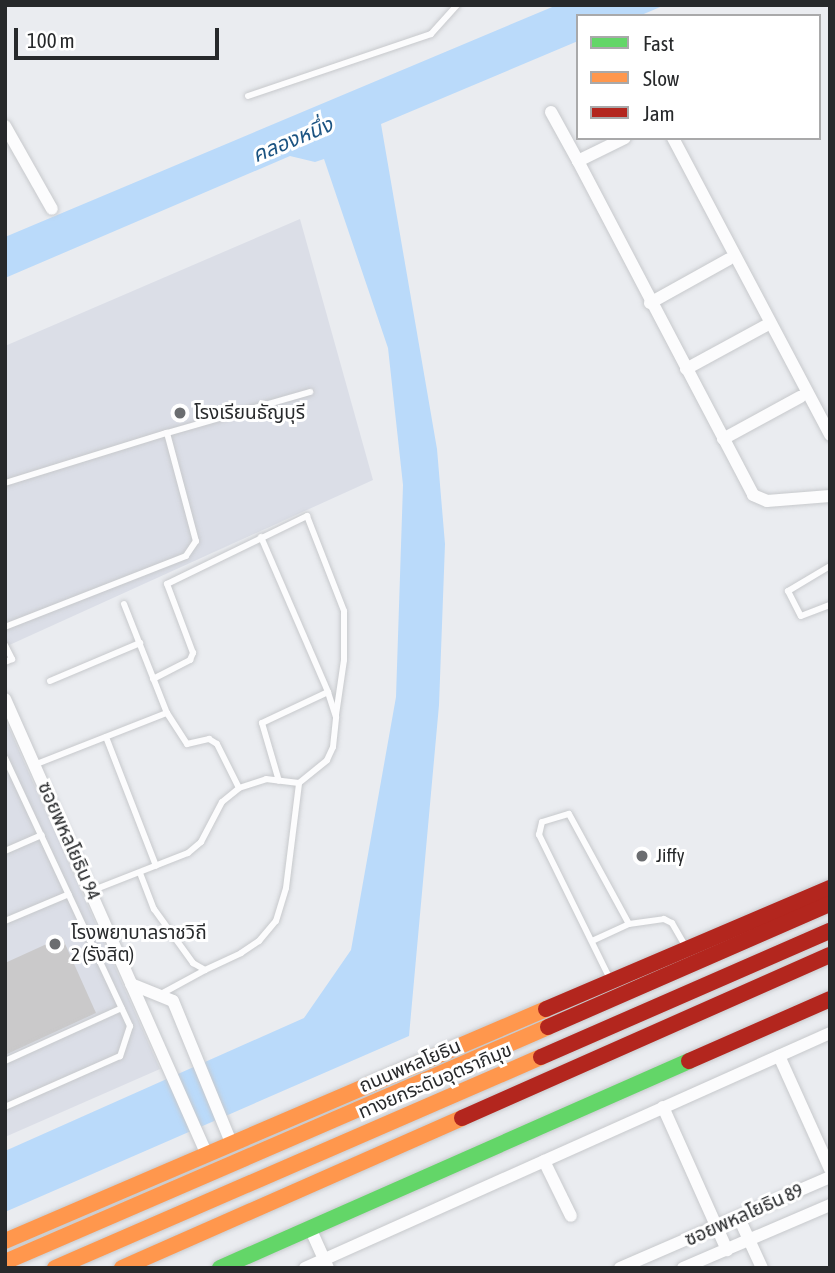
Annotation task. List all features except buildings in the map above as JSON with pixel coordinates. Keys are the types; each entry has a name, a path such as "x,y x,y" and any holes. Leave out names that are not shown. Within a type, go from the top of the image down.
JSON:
{"main road":[{"name":"ถนนพหลโยธิน","path":"5,1241 610,980 827,894"},
{"name":"ถนนพหลโยธิน","path":"5,1262 827,894"},
{"name":"ทางยกระดับอุตราภิมุข","path":"55,1268 830,931"},
{"path":"124,1268 830,956"},
{"path":"220,1268 830,999"},
{"path":"5,1247 79,1229"}],"street":[{"path":"551,111 753,495 760,499 830,496"},
{"path":"5,126 52,209"},
{"path":"578,161 621,140"},
{"path":"674,140 830,435"},
{"path":"650,303 729,259"},
{"path":"686,369 765,327"},
{"path":"723,439 800,397"},
{"name":"ซอยพหลโยธิน 94","path":"5,699 207,1156"},
{"path":"131,984 173,1001 232,1145"},
{"path":"305,1268 327,1263 544,1161 830,1033"},
{"path":"779,1056 830,1169"},
{"path":"663,1107 727,1250"},
{"path":"544,1161 570,1216"},
{"name":"ซอยพหลโยธิน 89","path":"620,1268 637,1264 830,1177"},
{"name":"ซอยพหลโยธิน 89","path":"683,1268 830,1205"},
{"path":"739,1218 762,1268"},
{"path":"310,1228 327,1263"}],"lane":[{"path":"248,96 431,34 457,5"},
{"path":"5,483 310,392"},
{"path":"5,627 186,556 193,550 196,541 167,433"},
{"path":"153,679 190,660 192,653 167,584 307,516 313,523 344,611 344,660 327,760 299,783 286,888 275,921 259,941 160,995"},
{"path":"261,537 328,692 336,717"},
{"path":"830,566 788,591 801,616 830,605"},
{"path":"124,604 167,713 187,744 209,739 218,744 239,788"},
{"path":"50,681 140,643"},
{"path":"5,645 12,659 5,662"},
{"path":"279,781 262,723 328,692"},
{"path":"34,765 167,713"},
{"path":"106,737 156,866"},
{"path":"5,1107 120,1056 131,1027 6,755"},
{"path":"92,891 156,866 201,842 217,809 239,788 266,779 299,783"},
{"path":"610,980 539,835 542,822 569,814 629,924"},
{"path":"5,851 42,835"},
{"path":"140,873 155,909 182,952 205,970"},
{"path":"5,921 69,894"},
{"path":"592,941 629,924 668,919 688,949"},
{"path":"5,1061 122,1008"}],"shaded area":[{"name":"โรงเรียนธัญบุรี","path":"300,219 373,480 5,647 5,346"},
{"name":"โรงพยาบาลราชวิถี 2 (รังสิต)","path":"5,719 160,1069 5,1137"}],"water":[{"name":"คลองหนึ่ง","path":"557,5 665,5 644,14 576,14 576,42 381,124 437,449 445,544 439,705 409,1036 5,1212 5,1151 304,1018 351,950 396,697 403,485 388,348 324,159 315,162 290,156 5,278 5,237"}],"traffic: fast":[{"path":"220,1268 689,1061"}],"traffic: slow":[{"path":"5,1241 546,1009"},
{"path":"5,1262 548,1027"},
{"path":"55,1268 541,1057"},
{"path":"122,1268 462,1118"}],"traffic: jam":[{"path":"546,1009 830,888"},
{"path":"548,1027 830,904"},
{"path":"541,1057 830,931"},
{"path":"462,1118 830,955"},
{"path":"689,1061 830,999"}],"place":[{"name":"โรงเรียนธัญบุรี","path":"180,413"},
{"name":"Jiffy","path":"642,856"},
{"name":"โรงพยาบาลราชวิถี 2 (รังสิต)","path":"55,944"}]}
